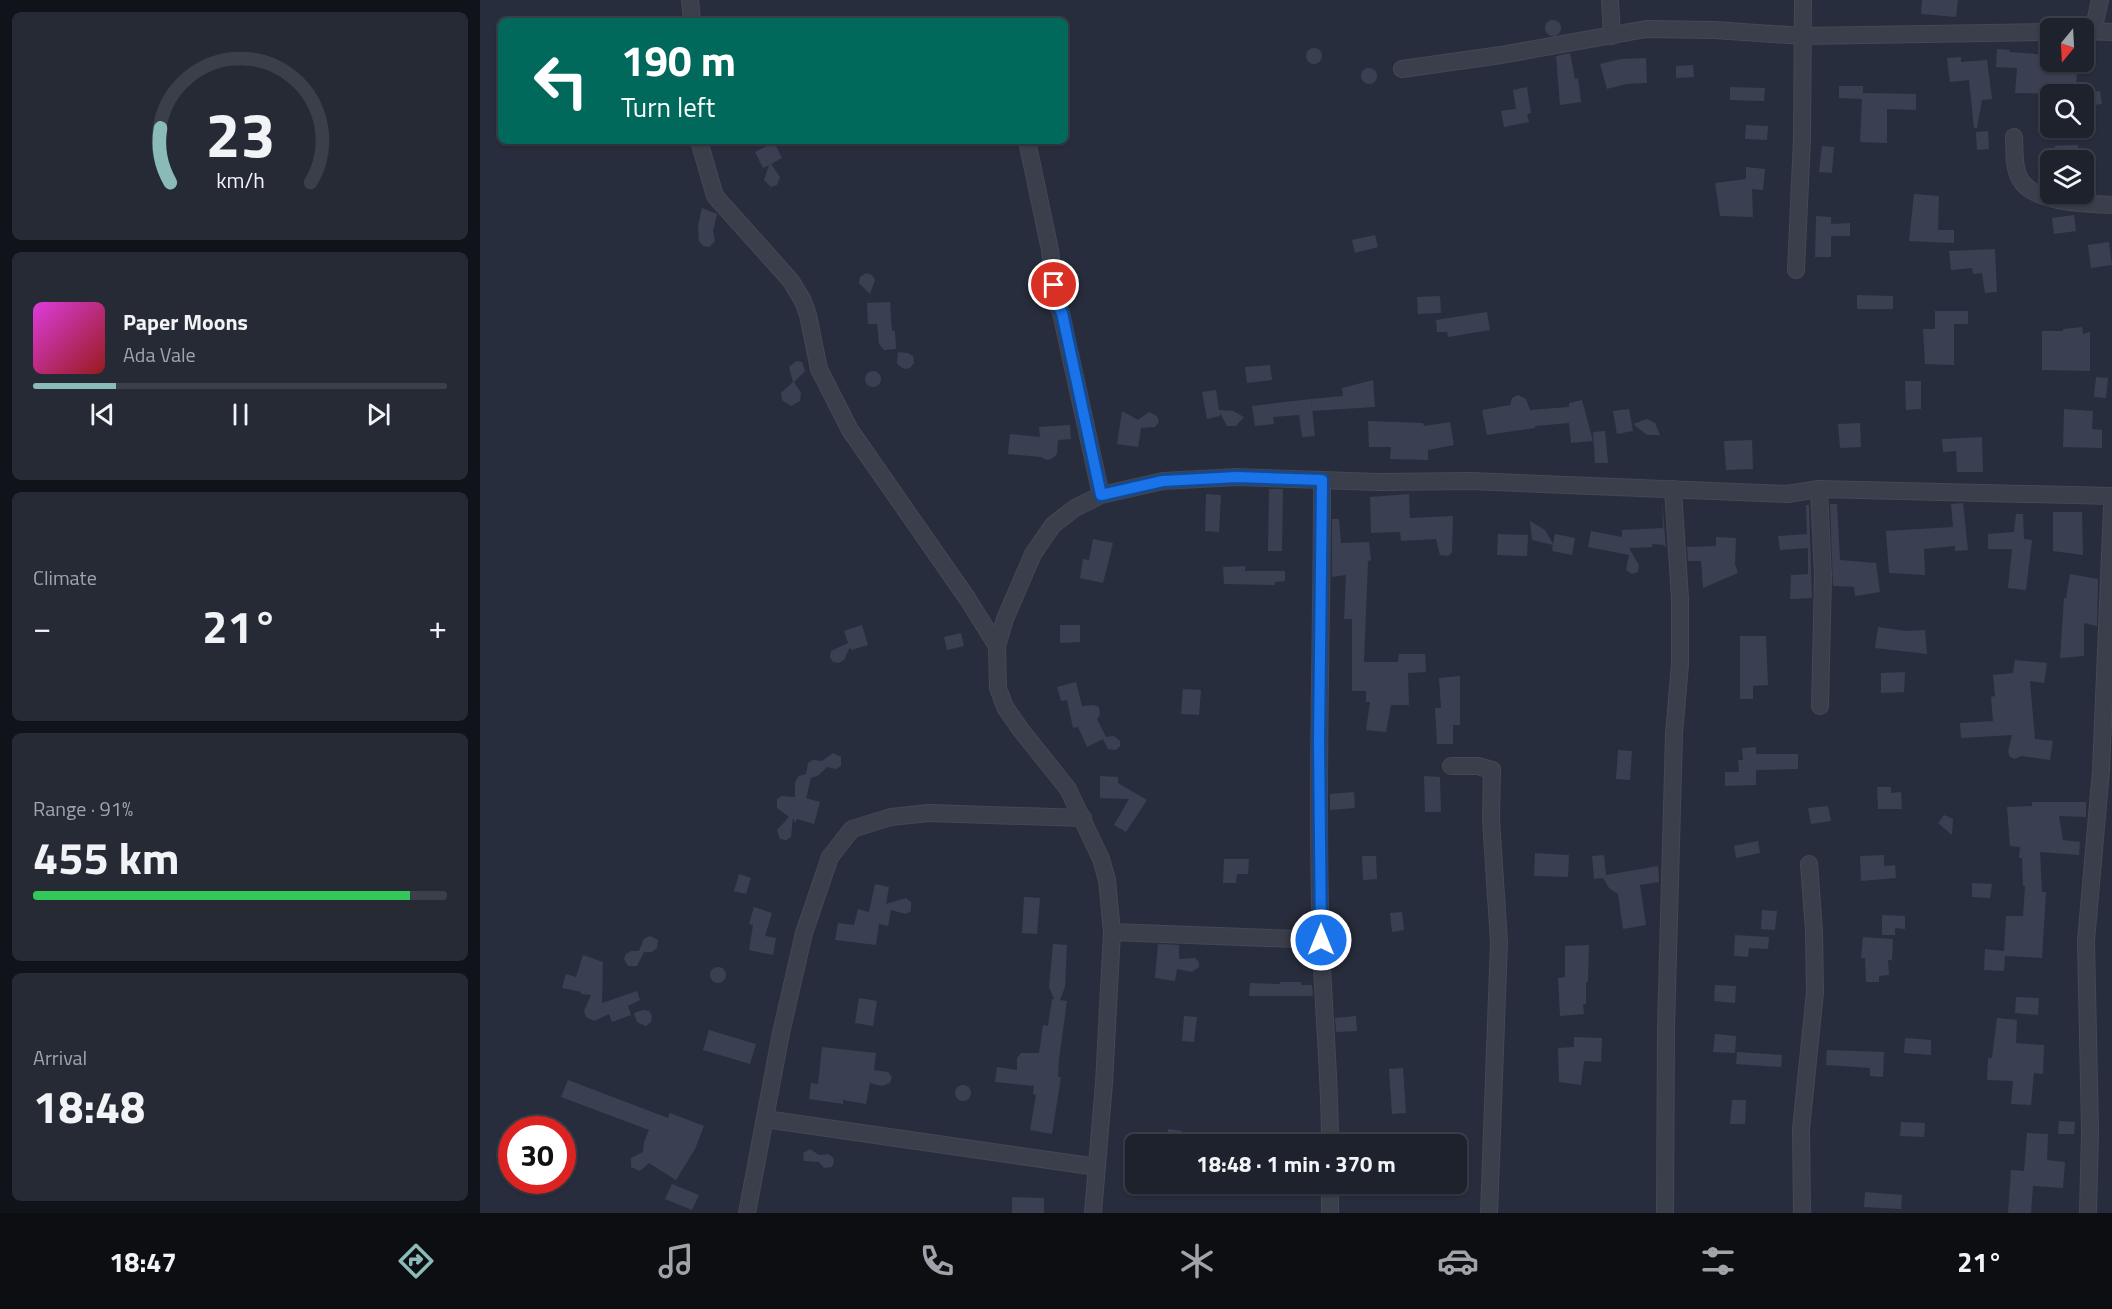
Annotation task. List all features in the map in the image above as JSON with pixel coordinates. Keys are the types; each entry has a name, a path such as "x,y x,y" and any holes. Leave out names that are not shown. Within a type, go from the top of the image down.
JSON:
{"street":[{"path":"690,0 692,18"},
{"path":"1610,0 1612,36"},
{"path":"1796,270 1802,139 1803,0"},
{"path":"2093,18 2100,0"},
{"path":"1402,69 1658,29 1803,36 2040,32"},
{"path":"2094,31 2112,32"},
{"path":"2014,137 2015,165 2020,181 2036,194 2076,203 2112,205"},
{"path":"700,144 715,196 791,281 802,301 808,315 819,369 850,430 967,598 997,646"},
{"path":"1028,144 1050,250 1056,302 1062,313 1101,495"},
{"path":"1093,1213 1104,1083 1112,932 1107,880 1101,859 1068,789 1005,707 998,688 997,646 1033,554 1053,525 1075,507 1101,495 1163,481 1237,477 1471,482 1787,494 1819,489 2112,496"},
{"path":"1322,480 1319,741 1321,940 1330,1089 1330,1134"},
{"path":"1665,1213 1665,1029 1674,734 1680,631 1678,530 1673,489"},
{"path":"1819,489 1823,576 1820,706"},
{"path":"2088,1213 2090,1130 2086,941 2101,770 2112,507"},
{"path":"1451,766 1478,766 1492,770 1491,819 1499,942 1489,1213"},
{"path":"747,1213 781,1034 804,933 830,857 852,830 891,817 929,813 1083,818"},
{"path":"1802,1213 1801,1129 1815,992 1814,931 1809,864"},
{"path":"1112,932 1321,940"},
{"path":"765,1119 1096,1167"},
{"path":"1330,1194 1330,1213"}],"building":[{"path":"1922,0 1958,0 1956,17 1921,14"},
{"path":"1553,20 1559,22 1561,28 1559,34 1553,36 1547,34 1545,28 1547,22"},
{"path":"1314,48 1320,50 1322,56 1320,62 1314,64 1308,62 1306,56 1308,50"},
{"path":"1997,49 2040,54 2040,72 2077,72 2076,84 2040,84 2040,93 2015,93 2017,68 1996,67"},
{"path":"1570,53 1575,79 1578,78 1581,102 1560,105 1556,56"},
{"path":"1961,57 1961,62 1987,60 1992,99 1982,100 1977,128 1974,128 1969,80 1950,82 1947,58"},
{"path":"1646,58 1647,83 1626,84 1607,89 1600,64 1621,59"},
{"path":"1693,65 1694,77 1676,78 1676,66"},
{"path":"1369,68 1375,70 1377,76 1375,82 1369,84 1363,82 1361,76 1363,70"},
{"path":"1839,86 1863,86 1863,93 1916,94 1916,110 1887,109 1887,143 1860,142 1862,99 1839,98"},
{"path":"1527,87 1531,113 1527,114 1529,122 1504,127 1501,111 1516,109 1513,90"},
{"path":"1730,87 1765,88 1764,101 1730,100"},
{"path":"2094,91 2100,91 2102,104 2094,105"},
{"path":"1746,125 1768,126 1767,140 1745,139"},
{"path":"1988,131 1989,149 1977,150 1976,132"},
{"path":"775,144 782,158 771,164 780,177 777,185 771,187 764,180 769,165 763,168 755,152"},
{"path":"2078,145 2078,150 2055,150 2055,146"},
{"path":"1822,146 1834,147 1832,173 1819,172"},
{"path":"1746,167 1765,169 1763,190 1752,189 1753,217 1720,216 1715,183 1746,179"},
{"path":"1914,194 1939,196 1938,230 1954,230 1954,243 1909,241"},
{"path":"702,208 717,214 713,231 715,241 709,247 703,246 699,241 698,226"},
{"path":"2074,215 2076,231 2054,234 2052,218"},
{"path":"1816,216 1831,217 1831,224 1850,223 1850,236 1831,236 1831,257 1815,257"},
{"path":"1375,235 1378,247 1355,253 1352,240"},
{"path":"2109,242 2112,265 2091,268 2088,245"},
{"path":"1995,249 1997,292 1985,293 1982,273 1973,274 1972,268 1951,270 1949,251"},
{"path":"866,273 872,275 875,280 870,294 859,283 860,277"},
{"path":"1857,295 1893,296 1893,309 1857,309"},
{"path":"1440,296 1441,313 1418,314 1417,297"},
{"path":"890,302 896,349 884,350 879,344 877,324 868,324 867,303"},
{"path":"1935,311 1968,311 1968,324 1954,324 1954,365 1925,364 1923,329 1935,329"},
{"path":"1487,312 1490,330 1448,337 1447,332 1437,332 1436,320"},
{"path":"2082,327 2083,334 2090,332 2090,371 2042,370 2042,331 2063,331 2063,329"},
{"path":"898,352 913,356 914,363 910,368 904,369 897,364"},
{"path":"796,361 802,362 805,371 794,382 801,393 800,401 791,406 782,400 781,393 793,382 789,367"},
{"path":"1270,365 1272,380 1247,383 1245,367"},
{"path":"873,371 879,373 881,379 879,385 873,387 867,385 865,379 867,373"},
{"path":"2096,377 2108,378 2106,398 2094,397"},
{"path":"1373,380 1375,407 1312,411 1311,399 1343,396 1342,388"},
{"path":"1905,381 1921,381 1921,409 1906,410"},
{"path":"1216,390 1219,410 1233,411 1244,417 1236,426 1227,426 1220,413 1220,416 1207,419 1202,392"},
{"path":"1518,395 1526,399 1530,410 1569,407 1569,403 1582,400 1593,441 1571,443 1569,423 1535,426 1535,428 1487,435 1482,410 1510,405 1512,398"},
{"path":"1311,399 1315,436 1302,437 1299,415 1273,417 1274,424 1255,426 1252,406"},
{"path":"1629,409 1633,431 1617,434 1613,411"},
{"path":"2064,409 2093,411 2092,429 2102,430 2102,448 2063,447"},
{"path":"1122,411 1138,420 1149,412 1157,416 1159,422 1155,427 1141,428 1138,447 1117,444"},
{"path":"1647,419 1655,423 1660,435 1647,435 1633,424"},
{"path":"1368,421 1423,423 1424,426 1450,422 1454,445 1428,450 1428,460 1390,459 1391,447 1369,447"},
{"path":"1860,423 1861,447 1840,448 1838,424"},
{"path":"1070,425 1071,439 1058,440 1057,454 1053,458 1047,460 1041,457 1008,454 1010,434 1040,437 1039,427"},
{"path":"1605,431 1608,463 1595,463 1593,432"},
{"path":"1982,437 1983,472 1957,472 1956,451 1943,452 1942,439"},
{"path":"1752,440 1753,469 1726,470 1724,441"},
{"path":"1269,489 1283,489 1282,551 1268,551"},
{"path":"1206,494 1221,495 1219,532 1205,531"},
{"path":"1409,494 1410,518 1453,516 1452,552 1448,556 1440,555 1436,539 1401,541 1400,532 1371,533 1370,497"},
{"path":"1662,500 1666,548 1664,545 1652,544 1652,547 1629,548 1639,565 1638,572 1632,574 1626,570 1629,555 1588,547 1591,531 1622,537 1622,530 1663,528"},
{"path":"1963,503 1968,550 1955,551 1955,546 1924,549 1925,575 1889,573 1886,531 1953,527 1951,504"},
{"path":"1830,504 1837,504 1840,560 1876,563 1880,592 1855,596 1854,587 1833,586"},
{"path":"1806,505 1809,505 1812,598 1790,599 1791,575 1808,574 1808,548 1780,550 1778,536 1807,534"},
{"path":"2053,512 2082,512 2083,555 2053,551"},
{"path":"2016,514 2023,514 2024,539 2032,540 2026,590 2008,588 2012,549 1988,549 1988,534 2014,532"},
{"path":"1332,519 1339,519 1341,543 1369,542 1371,560 1368,561 1364,662 1398,662 1399,654 1425,654 1426,672 1408,673 1409,705 1391,705 1386,732 1366,730 1370,702 1366,702 1366,691 1352,691 1352,619 1344,619 1346,575 1332,577"},
{"path":"1530,521 1545,530 1553,544 1555,534 1575,538 1572,555 1552,551 1553,545 1532,540"},
{"path":"1498,534 1528,535 1527,556 1497,555"},
{"path":"1716,537 1736,538 1735,564 1738,573 1703,588 1701,561 1688,561 1687,547 1716,546"},
{"path":"1093,539 1113,543 1103,583 1080,578 1083,559 1089,560"},
{"path":"1245,566 1245,571 1285,571 1285,581 1275,582 1275,585 1224,584 1223,567"},
{"path":"2070,574 2098,579 2097,626 2084,623 2084,656 2060,658 2064,598 2066,598"},
{"path":"862,625 868,645 851,650 850,647 844,660 839,663 833,662 830,657 831,651 848,643 844,631"},
{"path":"1060,625 1080,625 1080,642 1060,643"},
{"path":"1878,627 1906,631 1925,630 1927,654 1875,648"},
{"path":"961,633 964,646 947,650 944,637"},
{"path":"1740,636 1766,636 1768,685 1753,686 1753,699 1740,699"},
{"path":"2015,660 2047,663 2044,683 2030,681 2035,739 2053,741 2050,760 2021,756 2015,759 2010,757 2008,752 2012,735 1961,738 1960,723 1993,721 1991,697 1995,696 1993,675 2013,673"},
{"path":"1905,672 1904,692 1881,693 1881,673"},
{"path":"1460,676 1460,725 1453,725 1453,744 1437,744 1435,708 1441,708 1439,678"},
{"path":"1076,682 1082,706 1099,707 1100,715 1097,719 1106,737 1114,736 1120,741 1120,746 1116,750 1108,749 1103,739 1087,747 1078,727 1073,728 1067,700 1061,701 1057,687"},
{"path":"1183,689 1201,690 1199,715 1181,714"},
{"path":"1756,747 1756,754 1798,754 1798,769 1756,770 1756,785 1725,786 1725,772 1739,772 1738,760 1743,760 1742,748"},
{"path":"1618,750 1632,751 1630,780 1616,779"},
{"path":"833,753 841,757 841,766 836,769 827,767 819,775 811,778 806,798 820,802 814,824 797,819 795,823 793,818 791,837 786,840 780,839 777,830 789,817 777,808 777,799 782,796 795,797 795,782 799,776 806,774 808,763 813,760 822,761"},
{"path":"1100,776 1118,777 1118,783 1147,800 1126,832 1114,825 1129,799 1100,798"},
{"path":"1424,776 1440,777 1441,812 1425,812"},
{"path":"1877,787 1891,787 1891,793 1901,792 1902,809 1878,809"},
{"path":"1354,792 1355,808 1330,810 1330,794"},
{"path":"2032,802 2086,802 2086,817 2059,816 2063,840 2080,842 2079,855 2040,852 2042,892 2046,892 2042,958 2005,956 2004,971 1984,970 1985,949 2004,951 2006,916 2023,916 2025,886 2023,886 2022,858 2019,858 2020,847 2010,846 2007,807 2032,806"},
{"path":"1828,806 1831,821 1811,824 1808,808"},
{"path":"1944,815 1953,819 1952,835 1938,823"},
{"path":"1758,841 1760,853 1736,858 1734,846"},
{"path":"1535,853 1569,855 1568,877 1534,876"},
{"path":"1604,855 1606,875 1658,866 1659,882 1640,885 1646,925 1623,929 1618,894 1609,888 1603,878 1594,879 1592,856"},
{"path":"1884,855 1884,866 1895,865 1896,878 1861,881 1860,856"},
{"path":"1362,856 1376,856 1377,879 1363,880"},
{"path":"1224,859 1249,859 1248,874 1237,874 1236,883 1223,883"},
{"path":"739,874 751,878 746,894 734,891"},
{"path":"1972,883 1992,884 1990,898 1972,897"},
{"path":"875,884 889,887 886,904 906,898 911,902 911,911 906,914 891,910 888,926 879,924 876,945 835,940 838,923 854,925 858,909 869,912"},
{"path":"1024,897 1040,898 1037,934 1022,933"},
{"path":"754,907 772,913 765,936 776,938 773,955 749,950 753,925 749,924"},
{"path":"1762,910 1777,911 1775,930 1761,929"},
{"path":"1402,912 1404,930 1392,932 1390,913"},
{"path":"1882,915 1905,916 1905,929 1895,928 1895,935 1882,935"},
{"path":"1735,935 1769,937 1768,949 1749,948 1748,957 1734,956"},
{"path":"650,936 658,940 657,948 652,952 644,952 637,966 628,966 624,959 626,954 639,951 644,939"},
{"path":"1863,937 1893,939 1892,960 1888,960 1889,975 1879,976 1879,982 1866,982 1865,958 1861,958"},
{"path":"1053,944 1067,945 1065,987 1060,1000 1067,1001 1059,1059 1058,1077 1061,1077 1052,1134 1030,1130 1036,1095 1033,1094 1034,1086 995,1082 997,1067 1017,1070 1017,1058 1021,1053 1039,1053 1043,1025 1048,1026 1052,999 1054,999 1049,987"},
{"path":"1158,944 1179,945 1179,959 1195,958 1199,962 1199,967 1192,972 1177,969 1175,981 1155,978"},
{"path":"1589,945 1584,1014 1560,1016 1558,978 1565,977 1565,946"},
{"path":"583,955 603,962 602,1003 637,991 640,1000 628,1006 631,1015 612,1022 609,1014 594,1021 586,1017 584,1011 591,995 562,988 566,974 576,977"},
{"path":"718,967 724,969 726,975 724,981 718,983 712,981 710,975 712,969"},
{"path":"1280,982 1301,982 1301,985 1312,985 1313,996 1249,996 1250,983 1280,984"},
{"path":"1715,985 1736,986 1735,1003 1714,1001"},
{"path":"2016,997 2039,998 2038,1015 2015,1013"},
{"path":"859,998 877,1001 873,1026 855,1023"},
{"path":"649,1011 652,1016 651,1022 646,1026 637,1022 634,1013"},
{"path":"1184,1016 1197,1017 1194,1042 1182,1041"},
{"path":"1356,1016 1357,1031 1336,1032 1335,1018"},
{"path":"1997,1018 2017,1020 2016,1043 2044,1045 2043,1074 2034,1073 2031,1105 2011,1104 2013,1081 1987,1080 1988,1058 1992,1058"},
{"path":"709,1030 756,1044 750,1064 703,1050"},
{"path":"1715,1034 1736,1036 1735,1053 1713,1052"},
{"path":"1574,1037 1602,1038 1601,1062 1584,1061 1581,1085 1559,1082 1558,1048 1574,1047"},
{"path":"1905,1038 1931,1040 1931,1055 1904,1053"},
{"path":"822,1047 876,1053 874,1070 888,1072 892,1077 890,1083 882,1086 870,1083 866,1104 843,1100 843,1104 809,1099 811,1083 818,1084"},
{"path":"1827,1050 1884,1052 1883,1077 1870,1076 1870,1068 1826,1065"},
{"path":"1737,1052 1782,1055 1781,1067 1736,1064"},
{"path":"1403,1068 1406,1113 1392,1114 1389,1069"},
{"path":"568,1080 668,1118 670,1113 704,1126 695,1149 676,1180 649,1163 640,1171 631,1167 631,1158 643,1152 649,1130 561,1097"},
{"path":"963,1085 969,1087 971,1093 969,1099 963,1101 957,1099 955,1093 957,1087"},
{"path":"1732,1100 1746,1100 1745,1124 1730,1124"},
{"path":"2059,1121 2075,1122 2074,1134 2058,1134"},
{"path":"1901,1122 1925,1123 1924,1137 1900,1136"},
{"path":"1168,1129 1182,1131 1182,1134 1167,1134"},
{"path":"2027,1133 2048,1134 2047,1160 2065,1162 2063,1188 2033,1186 2031,1213 2008,1213 2011,1170 2024,1171"},
{"path":"810,1149 819,1155 828,1154 833,1157 832,1167 824,1168 819,1162 804,1161 803,1153"},
{"path":"672,1184 699,1195 692,1210 665,1199"},
{"path":"1865,1192 1902,1195 1901,1209 1864,1207"},
{"path":"1012,1197 1044,1198 1044,1213 1012,1213"}],"route":[{"path":"1054,285 1101,495 1163,481 1237,477 1322,480 1319,741 1321,940"}]}
